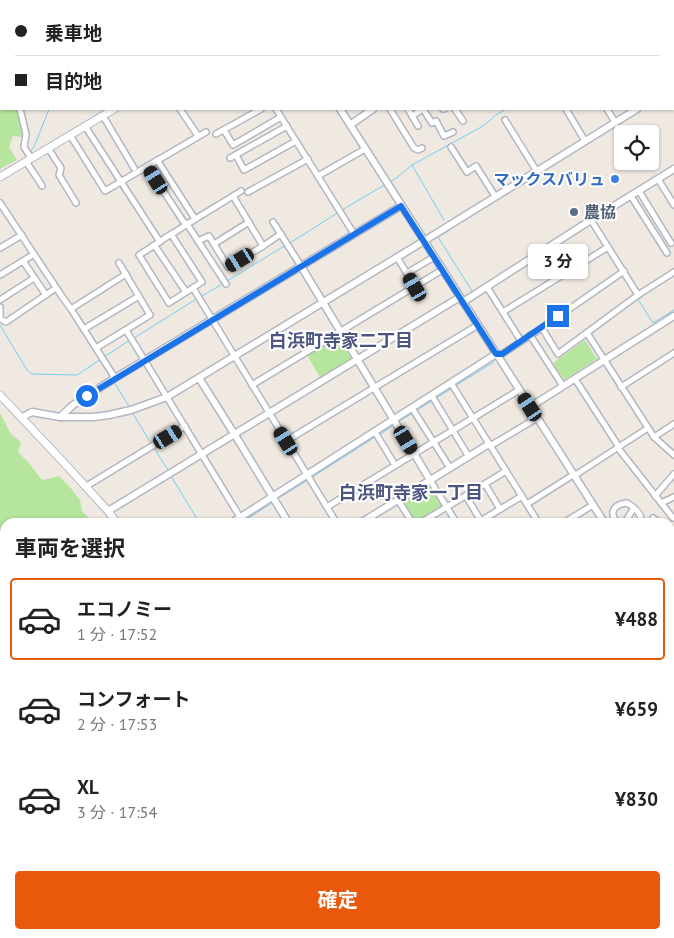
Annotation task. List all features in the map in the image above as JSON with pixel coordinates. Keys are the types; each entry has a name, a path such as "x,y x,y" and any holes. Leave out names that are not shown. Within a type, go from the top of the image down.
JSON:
{"main road":[{"path":"0,177 28,157 48,148 112,110"},
{"path":"0,395 113,518"}],"street":[{"path":"20,110 26,134 24,148 31,170 35,173 42,186"},
{"path":"181,110 198,136"},
{"path":"216,134 259,110"},
{"path":"277,110 354,234"},
{"path":"341,110 602,518"},
{"path":"350,124 371,110"},
{"path":"391,110 414,148 418,150 422,148"},
{"path":"409,110 418,126"},
{"path":"412,116 423,110 432,123 436,121 444,136 453,132"},
{"path":"456,110 463,121"},
{"path":"567,110 586,141"},
{"path":"608,110 615,122"},
{"path":"22,418 32,412 60,417 109,415 131,410 167,397 635,110"},
{"path":"103,116 134,168"},
{"path":"224,130 233,145 281,117"},
{"path":"505,120 536,170"},
{"path":"85,126 160,242"},
{"path":"286,126 233,156 244,170 296,141"},
{"path":"70,135 105,191 206,132"},
{"path":"451,147 467,172 476,166 495,196"},
{"path":"48,148 61,168 59,175 76,203"},
{"path":"318,176 365,149"},
{"path":"157,160 195,219"},
{"path":"248,192 308,160"},
{"path":"147,166 226,284"},
{"path":"108,511 357,360 486,286 674,169"},
{"path":"658,179 674,205"},
{"path":"171,234 202,282 169,302 139,255 155,246 171,234 241,191"},
{"path":"639,191 672,243"},
{"path":"232,196 263,246"},
{"path":"631,196 667,253"},
{"path":"0,203 115,378"},
{"path":"60,417 73,405 115,378 401,206"},
{"path":"591,220 638,295"},
{"path":"214,244 249,222"},
{"path":"273,222 357,360 372,389 396,423 454,518"},
{"path":"198,241 209,236 228,267 281,234"},
{"path":"0,248 22,235"},
{"path":"155,246 186,292"},
{"path":"503,312 608,246"},
{"path":"0,276 31,256"},
{"path":"397,257 415,287"},
{"path":"407,273 434,257"},
{"path":"23,261 46,295"},
{"path":"96,348 150,315 119,263"},
{"path":"252,385 442,270"},
{"path":"245,518 307,475 396,423 412,408 453,386 496,354 502,354 624,271"},
{"path":"542,328 558,354 638,295 674,272"},
{"path":"71,309 126,274"},
{"path":"0,300 34,278"},
{"path":"486,286 521,341"},
{"path":"193,288 333,518"},
{"path":"0,307 0,319 6,322 53,290"},
{"path":"84,329 139,296"},
{"path":"530,407 674,316"},
{"path":"286,441 478,325"},
{"path":"126,330 241,518"},
{"path":"587,333 654,437 674,455"},
{"path":"530,335 563,386"},
{"path":"621,387 674,353"},
{"path":"199,378 286,518"},
{"path":"575,379 618,447 671,518"},
{"path":"453,386 536,518"},
{"path":"327,508 519,390"},
{"path":"432,396 469,456"},
{"path":"412,408 450,468"},
{"path":"371,518 469,456 537,418"},
{"path":"654,437 674,424"},
{"path":"85,487 185,426"},
{"path":"527,504 648,428"},
{"path":"377,435 395,466"},
{"path":"429,518 506,471"},
{"path":"655,496 674,474"},
{"path":"485,484 500,509"},
{"path":"466,496 478,518"},
{"path":"486,518 522,496"},
{"path":"661,503 674,497"},
{"path":"398,500 409,518"},
{"path":"614,518 616,506 627,503 634,508 642,518"},
{"path":"573,518 594,505"},
{"path":"628,518 634,508"}],"green space":[{"path":"0,110 16,110 18,111 23,137 13,136 9,147 17,160 0,169"},
{"path":"338,336 352,359 321,379 307,355"},
{"path":"585,340 597,359 564,380 553,363"},
{"path":"0,413 11,434 21,442 18,452 42,480 59,476 80,500 82,511 89,518 0,518"},
{"path":"429,484 443,506 424,518 411,518 400,501"}],"waterway":[{"path":"29,154 34,147 49,110"},
{"path":"32,154 104,110"},
{"path":"390,182 412,165 483,126 504,110"},
{"path":"0,173 20,161"},
{"path":"412,165 444,220"},
{"path":"342,210 386,184"},
{"path":"290,243 339,212"},
{"path":"450,230 438,237 472,291"},
{"path":"227,281 286,245"},
{"path":"285,247 296,265"},
{"path":"299,270 318,301"},
{"path":"574,309 623,276 635,295"},
{"path":"202,296 224,283"},
{"path":"494,292 504,308"},
{"path":"134,338 198,298"},
{"path":"637,298 653,323 674,310"},
{"path":"321,307 336,331"},
{"path":"508,314 521,336 524,336"},
{"path":"0,325 27,370 32,374 77,375 101,359"},
{"path":"338,335 353,359"},
{"path":"104,357 130,340"},
{"path":"455,386 494,362"},
{"path":"355,363 370,387"},
{"path":"114,382 130,408"},
{"path":"436,398 451,389"},
{"path":"372,390 389,419"},
{"path":"417,410 432,401"},
{"path":"132,412 152,445"},
{"path":"398,422 413,413"},
{"path":"379,435 394,425"},
{"path":"311,478 375,437"},
{"path":"154,448 168,470"},
{"path":"171,476 197,518"},
{"path":"277,499 308,480"},
{"path":"249,518 272,503"}],"place":[{"name":"マックスバリュ","path":"615,179"},
{"name":"農協","path":"574,212"}],"district":[{"name":"白浜町寺家二丁目","path":"341,341"},
{"name":"白浜町寺家一丁目","path":"411,493"}],"route":[{"path":"87,396 401,206 496,354 502,354 558,316"}]}
